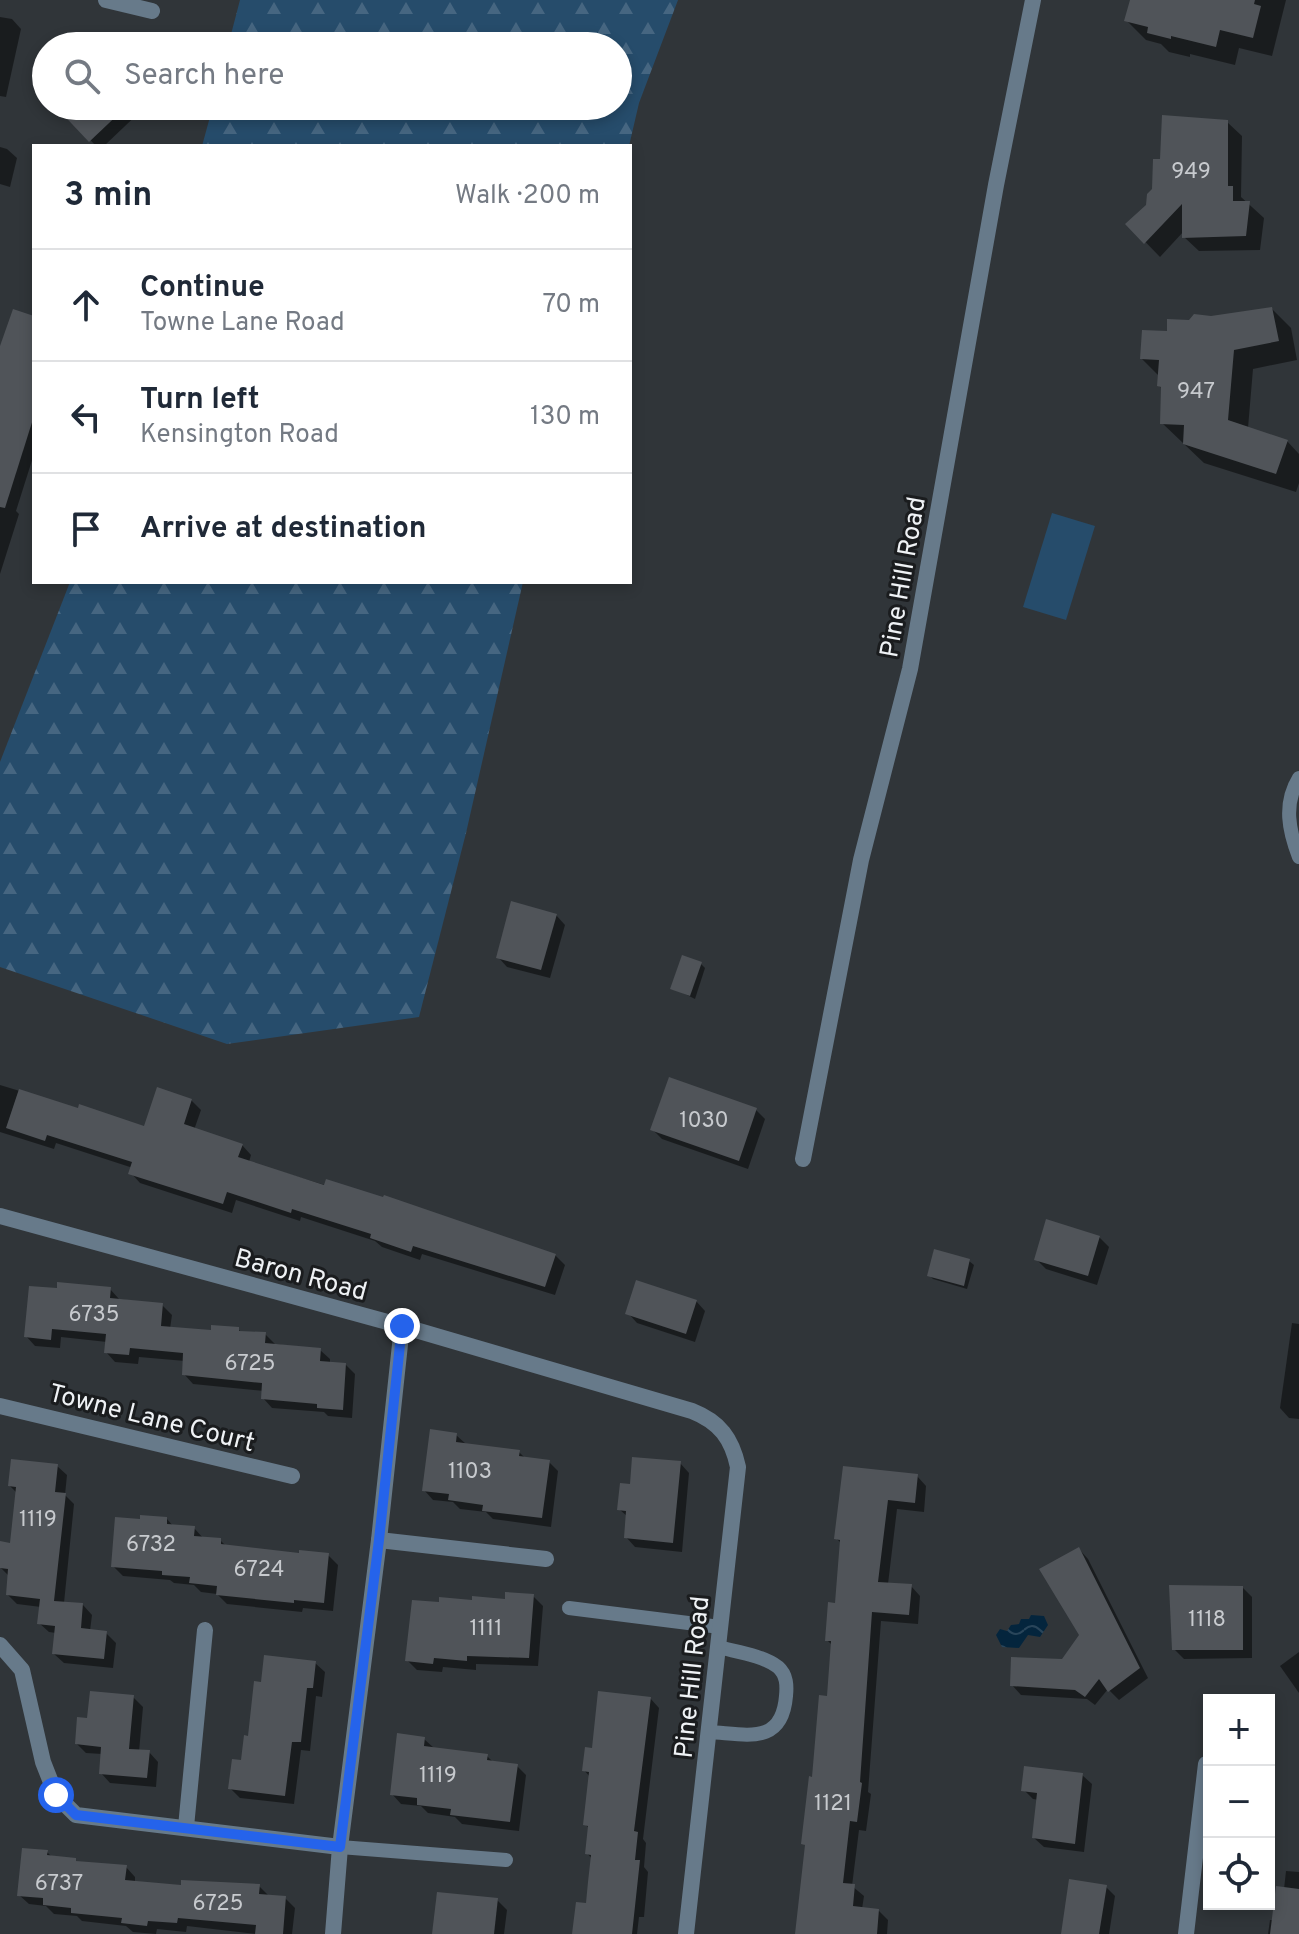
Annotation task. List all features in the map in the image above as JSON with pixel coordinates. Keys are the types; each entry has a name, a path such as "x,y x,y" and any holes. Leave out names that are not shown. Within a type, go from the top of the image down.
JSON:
{"street":[{"path":"106,0 152,11"},
{"name":"Pine Hill Road","path":"803,1159 861,860 910,669 996,185 1033,0"},
{"name":"Baron Road","path":"0,1216 402,1326 692,1411 707,1416 722,1429"},
{"path":"333,1934 340,1847 379,1540 402,1326"},
{"name":"Towne Lane Court","path":"0,1406 292,1476"},
{"name":"Pine Hill Road","path":"686,1934 738,1467 733,1446 722,1429"},
{"path":"379,1540 546,1559"},
{"path":"186,1827 205,1630"},
{"path":"0,1645 22,1670 43,1762 56,1795 76,1815 340,1847"},
{"path":"1186,1934 1206,1766"}],"lane":[{"path":"1299,778 1289,810 1289,831 1299,857"},
{"path":"569,1608 720,1627"},
{"path":"709,1732 764,1734 777,1726 785,1710 787,1683 781,1669 763,1659 718,1647"},
{"path":"340,1847 506,1860"}],"green space":[{"path":"240,0 678,0 639,103 629,144 203,144 209,120 632,120 632,32 232,32"},
{"path":"1052,513 1095,526 1066,620 1023,607"},
{"path":"69,584 523,584 466,833 419,1017 227,1044 0,967 0,762"}],"water":[{"path":"1031,1615 1044,1616 1048,1625 1040,1637 1028,1635 1019,1648 1002,1647 996,1635 1000,1629 1007,1631 1011,1625 1019,1624 1021,1619 1029,1619"}],"building":[{"path":"1130,0 1255,0 1254,4 1261,6 1253,38 1220,30 1216,47 1147,33 1148,27 1124,21"},
{"path":"1162,115 1228,120 1228,186 1233,186 1233,201 1250,201 1246,236 1182,238 1182,204 1144,244 1125,224 1146,205 1147,194 1152,189 1153,159 1160,159"},
{"path":"68,120 112,120 89,142"},
{"path":"1272,307 1279,341 1234,350 1228,420 1288,440 1276,474 1183,444 1184,425 1160,424 1161,387 1157,386 1159,360 1140,359 1142,330 1167,331 1167,319 1189,320 1194,314 1211,316"},
{"path":"13,309 32,315 32,422 5,508 0,507 0,346"},
{"path":"511,901 557,914 541,970 496,958"},
{"path":"682,955 702,962 690,996 670,989"},
{"path":"669,1077 757,1108 739,1161 650,1130"},
{"path":"157,1087 192,1099 184,1124 243,1144 238,1157 324,1185 326,1179 384,1195 556,1254 545,1287 413,1246 411,1252 370,1238 371,1234 227,1192 223,1204 128,1174 132,1162 47,1135 45,1141 6,1128 19,1089 78,1108 79,1104 144,1126"},
{"path":"1046,1219 1100,1236 1088,1276 1034,1260"},
{"path":"934,1249 970,1259 964,1286 927,1276"},
{"path":"636,1280 697,1300 686,1334 625,1314"},
{"path":"57,1282 111,1287 110,1298 163,1303 161,1326 211,1330 211,1325 239,1327 239,1331 266,1332 265,1343 321,1348 320,1361 346,1363 343,1410 317,1408 317,1404 261,1399 262,1383 182,1375 183,1353 130,1348 129,1355 104,1353 106,1334 52,1329 51,1340 24,1337 29,1286 57,1288"},
{"path":"430,1429 457,1433 456,1442 520,1450 519,1456 550,1460 542,1518 482,1511 483,1505 448,1500 449,1494 422,1491"},
{"path":"632,1457 681,1461 673,1543 624,1538 626,1511 617,1510 620,1483 630,1484"},
{"path":"11,1459 58,1464 55,1492 66,1493 54,1601 83,1603 81,1628 107,1631 104,1659 52,1654 55,1626 37,1624 40,1599 6,1595 8,1569 0,1568 0,1541 10,1543 16,1487 8,1486"},
{"path":"843,1466 918,1474 915,1503 888,1500 878,1582 912,1584 909,1615 872,1612 862,1783 857,1822 850,1821 843,1883 855,1884 853,1906 879,1909 877,1934 795,1934 805,1845 801,1844 809,1776 812,1777 819,1695 827,1696 831,1641 825,1641 828,1602 835,1603 840,1540 834,1539"},
{"path":"140,1515 167,1517 167,1524 195,1526 194,1536 221,1538 221,1544 299,1553 299,1550 329,1553 324,1603 216,1595 217,1586 189,1583 190,1577 162,1575 162,1571 111,1567 115,1517 140,1519"},
{"path":"1079,1547 1140,1668 1108,1692 1099,1679 1085,1697 1075,1690 1010,1686 1011,1657 1062,1659 1079,1635 1039,1569"},
{"path":"1169,1585 1243,1586 1243,1650 1172,1650"},
{"path":"505,1592 534,1594 529,1658 467,1656 467,1661 434,1658 433,1664 405,1661 412,1600 439,1602 439,1597 472,1600 472,1596 505,1599"},
{"path":"264,1655 316,1661 313,1688 307,1688 301,1742 292,1742 285,1796 228,1789 232,1759 241,1760 244,1735 248,1736 254,1681 261,1682"},
{"path":"90,1691 134,1695 129,1749 150,1750 147,1778 99,1774 101,1747 75,1744 77,1717 87,1718"},
{"path":"598,1691 651,1697 634,1831 638,1832 635,1860 640,1860 632,1934 572,1934 576,1902 586,1903 591,1855 585,1854 588,1826 583,1825 589,1772 582,1771 585,1747 592,1748"},
{"path":"397,1733 425,1737 424,1746 488,1754 487,1760 518,1764 510,1822 450,1815 451,1809 417,1805 417,1798 390,1795"},
{"path":"1024,1766 1083,1773 1075,1844 1032,1838 1037,1793 1021,1791"},
{"path":"22,1848 48,1850 47,1855 76,1858 76,1861 127,1865 125,1880 181,1885 181,1880 260,1884 259,1894 286,1896 283,1934 255,1934 256,1925 178,1918 177,1923 148,1921 147,1926 121,1923 122,1918 71,1913 71,1908 43,1905 43,1898 17,1896"},
{"path":"1069,1879 1107,1885 1099,1934 1061,1934"},
{"path":"1276,1886 1299,1889 1299,1934 1270,1934"},
{"path":"437,1892 498,1898 494,1934 432,1934"}],"route":[{"path":"56,1795 76,1815 102,1820 186,1827 340,1847 379,1540 402,1326"}]}
